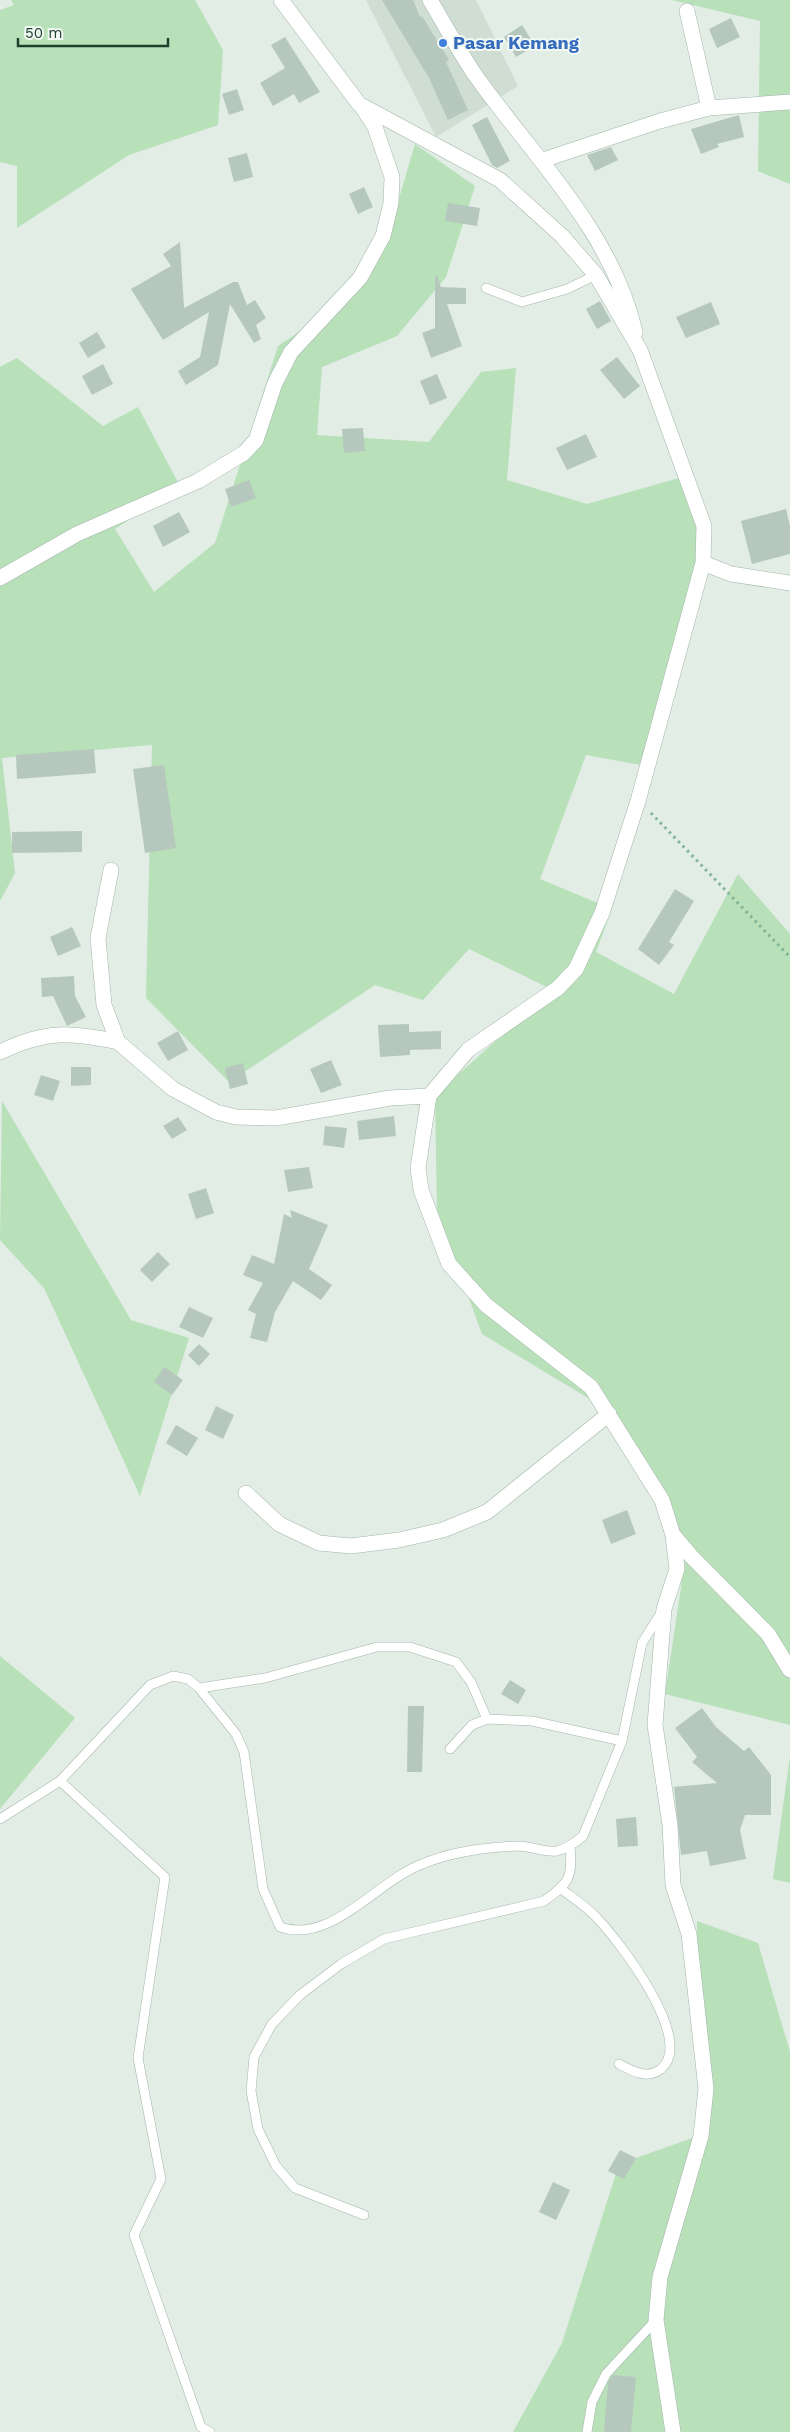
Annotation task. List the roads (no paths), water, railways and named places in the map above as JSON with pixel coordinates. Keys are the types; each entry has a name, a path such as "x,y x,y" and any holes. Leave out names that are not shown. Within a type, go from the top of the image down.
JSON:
{"street":[{"path":"0,578 77,534 198,481 244,454 256,440 275,384 291,352 360,278 383,236 391,203 392,178 376,127 281,0"},
{"path":"430,0 474,72 543,160 606,255 620,281 640,350 704,526 704,563 638,800 602,913 576,969 558,988 468,1050 429,1096 418,1168 421,1190 449,1264 486,1305 591,1387 662,1500 673,1535 677,1569 664,1609 655,1725 670,1825 673,1885 689,1934 706,2089 702,2136 660,2277 656,2320 673,2432"},
{"path":"687,11 708,108"},
{"path":"543,160 660,121 708,108 790,102"},
{"path":"359,104 500,180 562,236 596,276 640,350"},
{"path":"704,563 731,574 790,583"},
{"path":"110,870 98,938 104,1005 118,1042 173,1089 216,1112 236,1116 276,1118 390,1098 429,1096"},
{"path":"0,1052 26,1040 62,1034 118,1042"},
{"path":"246,1493 279,1524 319,1543 351,1546 434,1532 487,1512 609,1414"},
{"path":"673,1535 691,1556 768,1634 790,1670"}],"lane":[{"path":"486,288 522,302 568,289 596,276"},
{"path":"0,1819 60,1781 150,1685 173,1676 188,1678 199,1688 236,1734 244,1752 263,1889 280,1928 292,1932 310,1930 335,1921 394,1878 422,1864 472,1851 521,1846 554,1851 570,1847 583,1836 622,1741 642,1643 664,1609"},
{"path":"199,1688 265,1678 377,1647 410,1647 456,1662 471,1682 487,1719"},
{"path":"450,1748 472,1725 487,1719 532,1721 622,1741"},
{"path":"60,1781 165,1877 138,2058 161,2179 134,2235 201,2427 210,2432"},
{"path":"364,2215 295,2188 276,2166 258,2129 251,2091 254,2057 272,2024 300,1995 334,1969 384,1939 544,1901 561,1889 572,1870 570,1847"},
{"path":"561,1889 596,1917 648,1985 670,2038 670,2055 662,2068 650,2074 636,2073 619,2064"},
{"path":"587,2432 592,2402 606,2374 656,2320"}],"place":[{"name":"Pasar Kemang","path":"443,43"}]}
